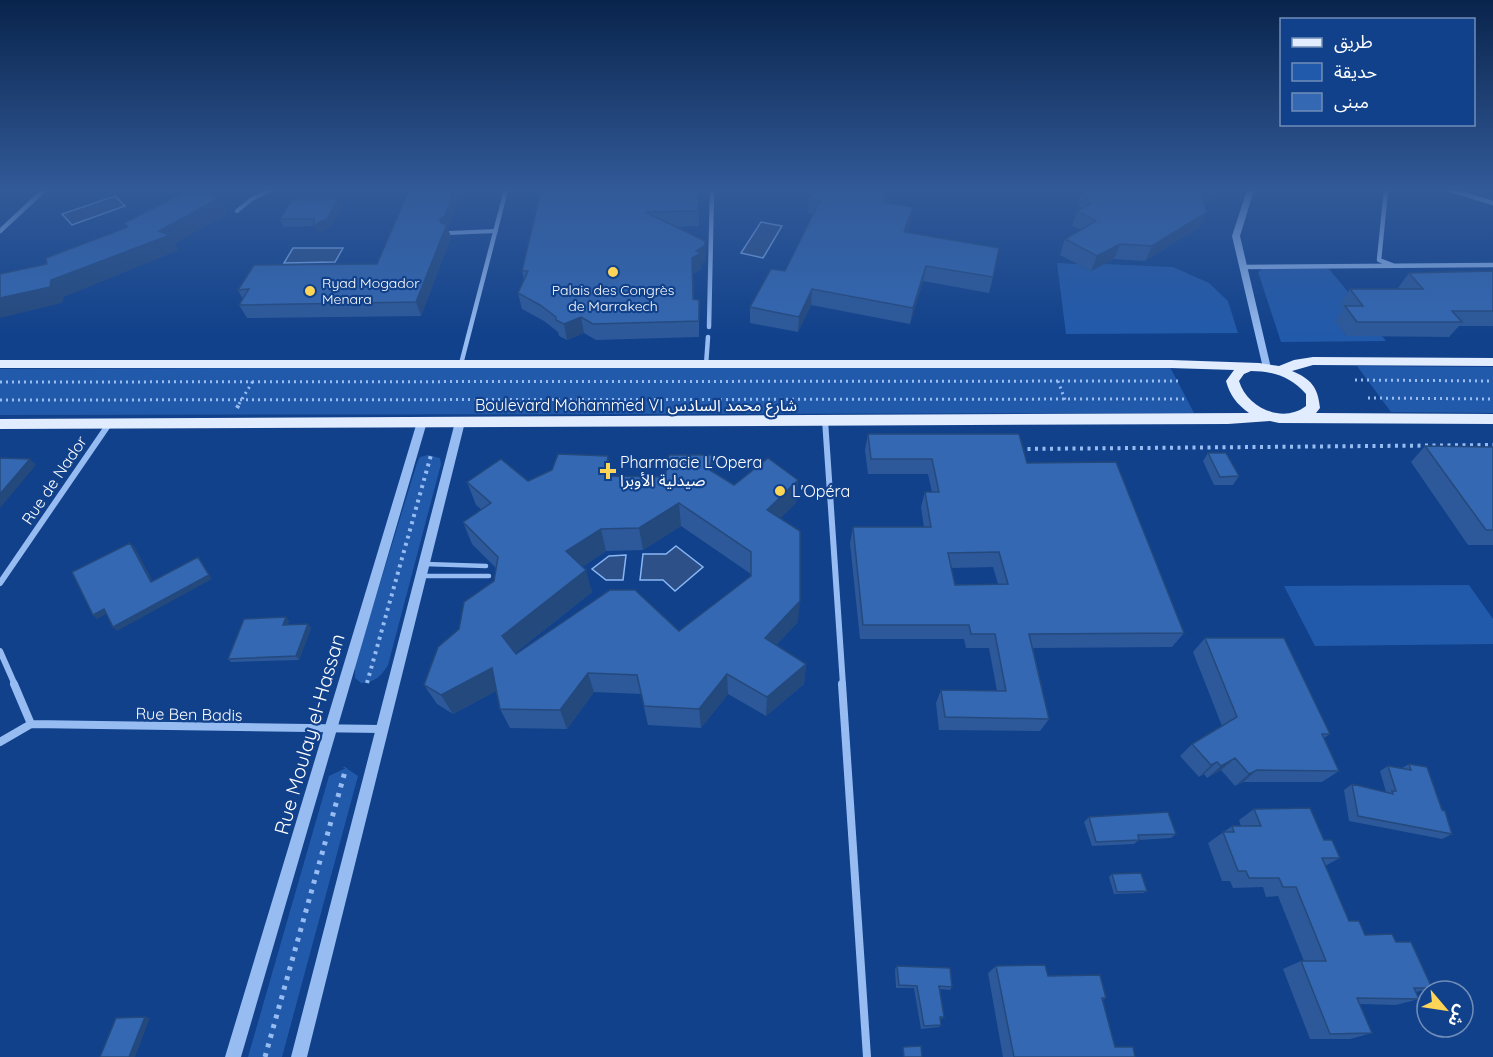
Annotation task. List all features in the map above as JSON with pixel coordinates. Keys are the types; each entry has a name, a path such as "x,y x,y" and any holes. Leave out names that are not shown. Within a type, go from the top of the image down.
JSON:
{"main road":[{"path":"0,364 1171,364 1274,369 1313,361 1493,362"},
{"path":"1250,367 1233,377 1233,390 1251,407 1272,416"},
{"path":"1274,369 1302,382 1312,393 1313,408 1299,417"},
{"path":"1299,417 1493,419"},
{"name":"Boulevard Mohammed VI شارع محمد السادس","path":"0,424 1299,417"}],"street":[{"path":"461,364 494,239"},
{"path":"709,327 711,239"},
{"path":"1237,239 1274,369"},
{"path":"1381,239 1379,260 1395,266"},
{"path":"1244,267 1493,265"},
{"path":"706,365 708,337"},
{"path":"825,420 867,1057"},
{"name":"Rue Moulay el-Hassan","path":"233,1057 422,422"},
{"path":"299,1057 460,422"},
{"name":"Rue de Nador","path":"0,582 110,423"},
{"path":"0,651 31,724 0,742"},
{"name":"Rue Ben Badis","path":"31,724 383,729"}],"lane":[{"path":"422,570 486,566"},
{"path":"422,570 489,576"}],"path":[{"path":"1052,364 1072,419"},
{"path":"233,416 255,376"},
{"path":"1355,380 1493,381"},
{"path":"0,382 1179,381"},
{"path":"1368,398 1493,399"},
{"path":"0,400 1188,399"},
{"path":"1011,448 1493,445"},
{"path":"368,683 430,455"},
{"path":"265,1057 346,768"}],"green space":[{"path":"1057,263 1078,264 1091,271 1104,264 1173,267 1209,283 1228,301 1238,333 1066,334"},
{"path":"1262,269 1329,269 1358,304 1352,321 1336,321 1346,336 1382,336 1386,341 1281,342 1258,272"},
{"path":"1357,366 1493,367 1493,413 1391,412"},
{"path":"1170,367 1194,413 0,415 0,369"},
{"path":"428,455 440,458 441,464 388,665 378,678 361,683 355,678 355,665 417,463 420,457"},
{"path":"1469,585 1493,619 1493,644 1315,646 1284,586"},
{"path":"346,768 358,776 282,1057 248,1057 329,776"}],"shaded area":[{"path":"750,239 774,239 763,258 741,253"},
{"path":"293,248 343,248 335,262 284,263"},
{"path":"676,546 703,567 675,591 663,580 640,580 643,554 666,554"},
{"path":"626,555 623,580 606,580 592,569 609,556"}],"building":[{"path":"95,239 159,239 51,280 50,287 0,298 0,274 47,264 46,258"},
{"path":"388,239 441,239 416,302 239,305 249,289 238,290 254,265 377,264"},
{"name":"Palais des Congrès de Marrakech","path":"529,239 705,241 705,245 696,251 701,253 692,258 693,299 699,300 699,321 593,324 581,317 564,324 556,320 556,317 540,305 518,293 528,271 522,271"},
{"path":"801,239 948,239 999,248 993,277 926,266 913,308 812,289 799,317 750,307 771,269 785,271"},
{"path":"1066,239 1163,239 1152,246 1120,244 1097,256"},
{"path":"1493,271 1493,311 1452,311 1462,322 1357,322 1345,306 1363,306 1350,289 1423,289 1409,273"},
{"path":"868,434 1019,434 1027,463 1116,462 1184,633 1029,634 1049,719 945,717 941,690 1006,691 995,634 971,634 969,625 863,625 853,527 931,527 925,492 939,492 932,459 871,459","holes":["999,552 1008,584 955,585 948,553"]},
{"path":"1425,446 1493,447 1493,530 1486,530"},
{"path":"1208,453 1226,453 1239,476 1220,477"},
{"path":"558,454 608,456 605,476 665,477 669,455 712,455 710,470 734,485 768,458 798,480 767,510 800,531 800,601 765,638 806,664 767,697 727,674 699,709 644,706 637,675 588,673 560,710 500,709 492,668 441,695 424,685 438,647 459,629 464,602 494,581 498,557 463,522 491,503 467,482 501,459 528,481 552,470","holes":["679,503 751,552 751,576 679,631 635,590 610,590 516,654 502,636 586,570 566,551 601,529 639,528"]},
{"path":"0,458 30,459 0,494"},
{"path":"130,543 151,582 198,557 209,575 113,627 104,609 93,615 72,572"},
{"path":"286,617 283,625 308,624 296,656 228,659 244,619"},
{"path":"1205,638 1284,638 1330,734 1322,734 1339,771 1257,770 1249,774 1235,758 1221,766 1217,762 1211,765 1192,744 1237,717"},
{"path":"1409,764 1427,767 1452,834 1358,816 1352,784 1393,794 1392,791 1396,791 1388,766 1411,770"},
{"path":"1310,808 1324,840 1332,840 1340,858 1322,858 1349,921 1359,921 1365,935 1392,934 1396,942 1411,942 1428,979 1415,979 1415,999 1357,998 1372,1033 1330,1034 1301,961 1326,961 1296,887 1283,887 1279,878 1249,878 1246,871 1238,871 1223,832 1234,832 1232,826 1261,826 1254,809"},
{"path":"1168,812 1176,834 1138,835 1139,840 1096,842 1089,817"},
{"path":"1141,873 1147,891 1117,892 1112,874"},
{"path":"1045,965 1048,976 1100,975 1106,998 1102,998 1115,1047 1133,1047 1135,1057 1014,1057 996,966"},
{"path":"897,966 950,968 952,987 939,986 944,1017 940,1017 941,1025 924,1026 917,986 899,985"},
{"path":"145,1017 129,1057 100,1057 116,1018"},
{"path":"921,1046 922,1057 904,1057 903,1047"}],"place":[{"name":"Palais des Congrès de Marrakech","path":"613,272"},
{"name":"Ryad Mogador Menara","path":"310,291"},
{"name":"Pharmacie L'Opera صيدلية الأوبرا","path":"608,471"},
{"name":"L'Opéra","path":"780,491"}]}
